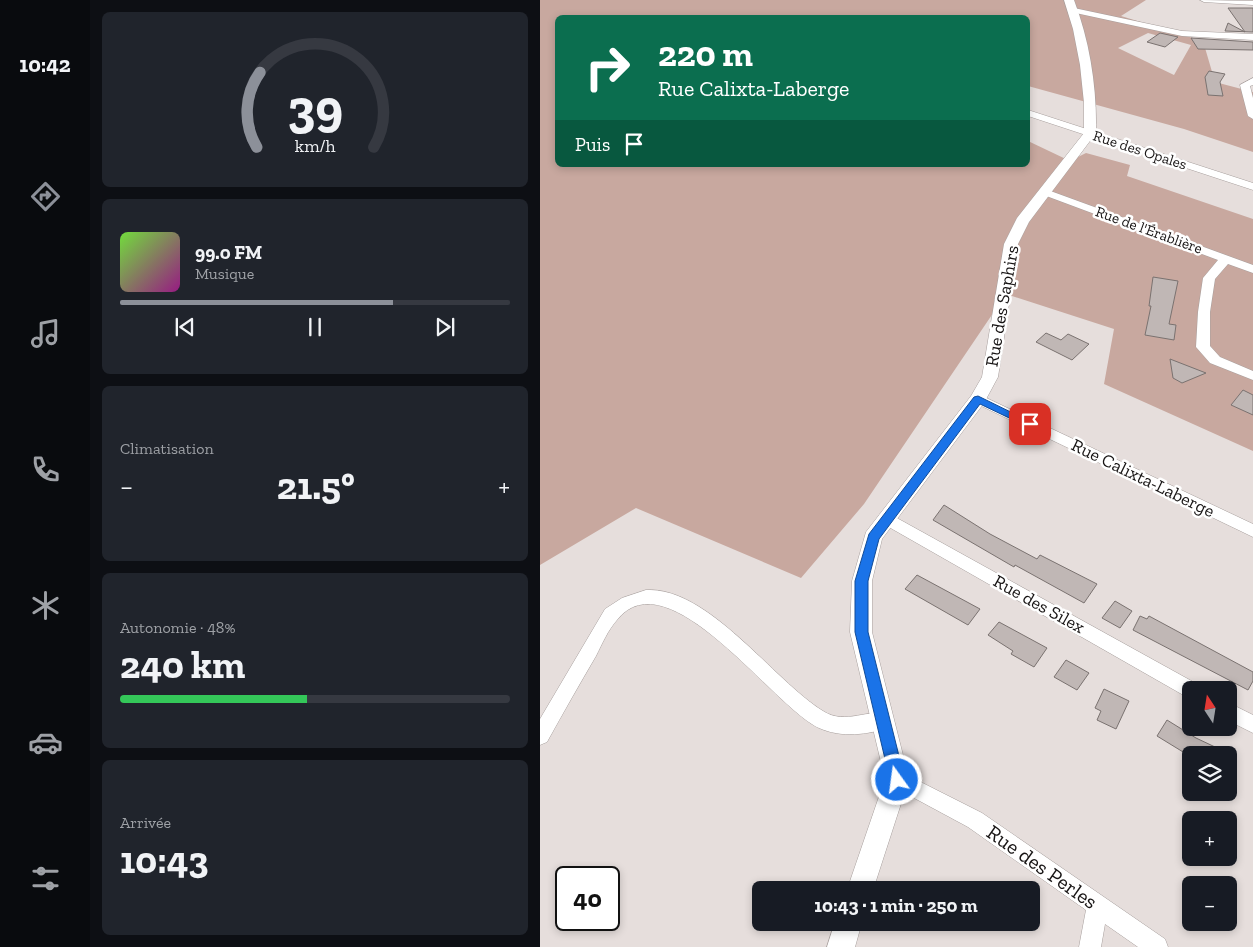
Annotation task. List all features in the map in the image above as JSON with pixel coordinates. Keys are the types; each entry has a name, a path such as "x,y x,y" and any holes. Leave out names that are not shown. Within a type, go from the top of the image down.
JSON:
{"street":[{"path":"1204,0 1253,3"},
{"path":"1071,5 1172,32 1195,35 1253,37"},
{"path":"1071,5 1077,21 1092,116 1090,133"},
{"path":"1253,81 1245,85 1253,116"},
{"name":"Rue des Opales","path":"1030,114 1253,187"},
{"name":"Rue des Saphirs","path":"897,780 861,632 862,581 873,537 978,399 990,377 1011,244 1022,221 1090,133"},
{"name":"Rue de l'Érablière","path":"1045,192 1253,268"},
{"path":"1226,259 1209,278 1204,312 1202,347 1215,360 1253,376"},
{"name":"Rue Calixta-Laberge","path":"978,399 1253,531"},
{"name":"Rue des Silex","path":"886,518 1182,685"},
{"path":"540,736 611,614 624,604 650,596 668,600 708,622 808,712 832,725 856,726 883,721"},
{"path":"1238,716 1253,725"},
{"path":"863,881 897,780"},
{"name":"Rue des Perles","path":"897,780 975,820 1157,947"},
{"path":"1090,947 1098,905"},
{"path":"841,947 846,931"}],"shaded area":[{"path":"540,0 1146,0 1121,16 1203,41 1215,82 1253,92 1253,152 1184,129 1030,87 1030,15 555,15 555,167 1030,167 1030,142 1070,161 1086,153 1130,165 1127,176 1253,219 1253,451 1104,384 1114,329 1006,294 864,504 801,578 636,508 540,565","holes":["1148,33 1191,45 1174,75 1118,48"]}],"building":[{"path":"1228,8 1253,8 1253,32 1245,32"},
{"path":"1228,23 1244,32 1225,31"},
{"path":"1160,33 1178,37 1165,47 1147,42"},
{"path":"1191,38 1253,42 1253,50 1198,49"},
{"path":"1209,71 1225,74 1220,82 1223,96 1208,95 1205,77"},
{"path":"1153,277 1178,281 1169,324 1176,325 1174,340 1145,335 1151,306 1149,306"},
{"path":"1046,333 1061,340 1068,334 1089,344 1072,360 1036,342"},
{"path":"1170,359 1206,373 1182,383 1173,378"},
{"path":"1243,390 1253,395 1253,415 1231,405"},
{"path":"944,505 990,534 1037,559 1040,555 1097,584 1084,603 1015,565 1014,567 933,520"},
{"path":"917,575 980,609 968,625 905,589"},
{"path":"1115,601 1132,611 1120,628 1102,618"},
{"path":"1140,616 1147,619 1149,616 1253,672 1253,681 1248,690 1238,685 1238,681 1231,681 1133,630"},
{"path":"999,622 1047,648 1034,667 1011,654 1013,651 988,635"},
{"path":"1066,660 1089,673 1077,690 1054,677"},
{"path":"1104,689 1129,701 1116,729 1097,720 1101,711 1095,708"},
{"path":"1167,720 1182,729 1182,736 1193,736 1213,746 1182,746 1182,751 1157,736"}],"route":[{"path":"897,780 861,632 862,581 873,537 978,399 1030,424"}]}
